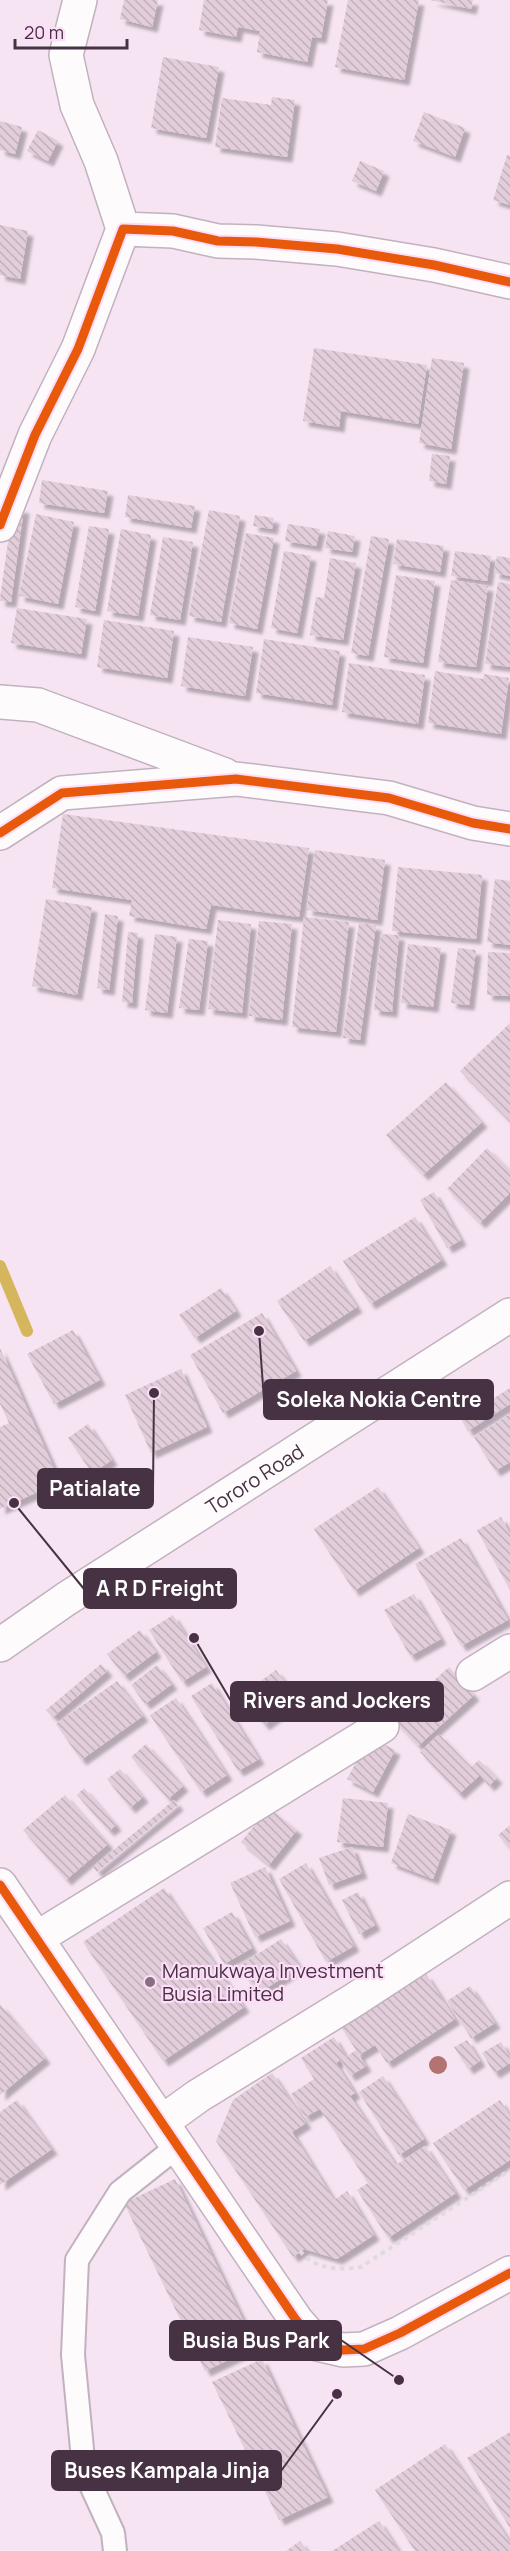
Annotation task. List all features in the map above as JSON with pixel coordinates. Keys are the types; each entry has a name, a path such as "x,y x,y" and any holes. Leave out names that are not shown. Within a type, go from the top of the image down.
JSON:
{"street":[{"path":"0,525 35,435 78,350 123,229 101,161 77,105 66,55 80,0"},
{"path":"123,229 173,231 218,242 256,242 337,249 434,265 510,282"},
{"path":"0,702 38,705 236,779"},
{"path":"0,833 62,793 236,779 389,798 473,823 510,829"},
{"name":"Tororo Road","path":"0,1645 76,1593 510,1315"},
{"path":"473,1674 510,1651"},
{"path":"37,1938 382,1726"},
{"path":"0,1886 296,2320 317,2344 344,2350 364,2349 400,2333 510,2273"},
{"path":"170,2134 198,2096 354,2000 510,1898"}],"lane":[{"path":"116,2551 113,2533 84,2470 73,2355 77,2260 120,2192 170,2134"}],"path":[{"path":"300,2252 307,2260 338,2270 361,2267 510,2170"}],"building":[{"path":"124,0 158,0 152,27 120,19"},
{"path":"204,0 328,0 321,38 312,37 307,62 257,52 260,31 238,27 236,37 199,30"},
{"path":"348,0 419,0 404,80 335,67"},
{"path":"430,0 473,0 471,9"},
{"path":"163,57 219,67 206,138 151,128"},
{"path":"272,97 295,100 287,157 215,147 222,98 271,105"},
{"path":"424,112 465,128 455,157 413,141"},
{"path":"0,121 22,127 15,154 0,150"},
{"path":"38,130 58,141 48,161 27,151"},
{"path":"507,155 510,156 510,205 493,200"},
{"path":"360,161 384,171 376,191 352,181"},
{"path":"0,225 28,231 20,279 0,275"},
{"path":"314,348 427,365 418,424 341,411 339,427 303,421"},
{"path":"432,358 464,363 451,449 419,443"},
{"path":"432,454 450,456 446,484 429,481"},
{"path":"42,480 108,491 104,513 39,503"},
{"path":"128,495 195,506 191,528 125,517"},
{"path":"13,507 24,508 11,602 0,601 0,598"},
{"path":"209,510 240,516 221,622 189,616"},
{"path":"36,514 74,522 58,604 19,596"},
{"path":"255,515 274,518 272,529 253,526"},
{"path":"288,524 320,529 316,546 285,541"},
{"path":"89,526 109,529 95,611 75,607"},
{"path":"121,529 151,535 138,616 107,611"},
{"path":"328,531 355,536 352,552 325,548"},
{"path":"246,533 274,538 257,629 229,623"},
{"path":"371,536 389,539 368,656 351,653"},
{"path":"163,537 193,542 180,620 150,615"},
{"path":"397,539 444,546 440,572 393,564"},
{"path":"284,551 311,556 297,633 271,628"},
{"path":"455,551 491,556 487,581 451,576"},
{"path":"497,556 510,558 510,576 494,573"},
{"path":"330,558 356,563 343,640 310,635 316,597 324,598"},
{"path":"396,575 435,581 423,663 384,657"},
{"path":"451,580 488,586 476,667 438,662"},
{"path":"498,582 510,584 510,667 485,664"},
{"path":"17,608 87,619 81,654 11,643"},
{"path":"104,620 174,631 167,678 97,667"},
{"path":"188,637 253,647 245,696 181,686"},
{"path":"264,639 340,651 332,705 256,693"},
{"path":"349,663 425,675 418,724 342,712"},
{"path":"435,671 483,679 484,674 509,678 501,734 428,723"},
{"path":"63,814 309,848 299,917 211,905 206,929 129,916 132,900 52,888"},
{"path":"315,850 385,860 377,920 307,910"},
{"path":"398,867 482,875 476,939 392,931"},
{"path":"495,879 510,881 510,945 487,942"},
{"path":"46,899 92,907 77,995 32,986"},
{"path":"105,914 118,916 109,990 97,988"},
{"path":"304,917 349,922 336,1032 292,1027"},
{"path":"218,920 251,924 242,1013 208,1009"},
{"path":"259,921 292,924 282,1020 249,1016"},
{"path":"359,923 376,925 360,1040 343,1038"},
{"path":"128,932 138,933 132,1003 122,1002"},
{"path":"155,934 177,937 167,1013 145,1010"},
{"path":"381,934 399,935 392,1012 374,1010"},
{"path":"189,939 208,941 199,1010 179,1008"},
{"path":"408,944 441,948 433,1007 401,1003"},
{"path":"458,948 476,950 469,1005 451,1003"},
{"path":"488,952 510,953 510,996 487,995"},
{"path":"510,1023 510,1122 460,1071"},
{"path":"446,1082 482,1122 423,1175 386,1135"},
{"path":"487,1148 510,1171 510,1193 480,1223 447,1189"},
{"path":"434,1192 461,1240 447,1248 420,1200"},
{"path":"415,1217 442,1260 370,1304 343,1261"},
{"path":"330,1266 357,1307 304,1341 277,1301"},
{"path":"221,1288 236,1311 195,1338 179,1315"},
{"path":"262,1313 296,1371 223,1413 190,1355"},
{"path":"73,1330 100,1380 54,1404 27,1354"},
{"path":"0,1348 60,1482 0,1509 0,1427 9,1423 0,1404"},
{"path":"181,1369 207,1427 151,1453 125,1395"},
{"path":"510,1388 510,1404 468,1431 461,1419"},
{"path":"510,1414 510,1462 495,1471 474,1437"},
{"path":"88,1424 112,1460 92,1473 68,1438"},
{"path":"378,1487 419,1548 354,1591 314,1529"},
{"path":"501,1517 510,1534 510,1590 477,1530"},
{"path":"461,1538 508,1620 461,1646 415,1564"},
{"path":"414,1594 441,1639 410,1656 384,1610"},
{"path":"173,1615 206,1667 182,1682 149,1630"},
{"path":"140,1630 156,1652 124,1676 107,1654"},
{"path":"101,1664 107,1671 53,1717 46,1710"},
{"path":"157,1665 172,1684 145,1704 131,1685"},
{"path":"449,1667 474,1695 418,1746 392,1718"},
{"path":"276,1670 298,1700 264,1725 241,1695"},
{"path":"117,1681 143,1716 81,1760 56,1724"},
{"path":"212,1683 259,1759 238,1771 191,1696"},
{"path":"176,1698 227,1775 201,1792 150,1715"},
{"path":"439,1734 471,1767 479,1760 497,1778 489,1786 480,1775 459,1794 420,1752"},
{"path":"370,1737 395,1750 373,1792 347,1779"},
{"path":"146,1744 183,1786 168,1799 131,1757"},
{"path":"120,1769 143,1797 130,1808 107,1779"},
{"path":"84,1788 116,1825 109,1831 77,1795"},
{"path":"65,1795 108,1844 66,1880 23,1830"},
{"path":"343,1798 388,1803 383,1847 337,1842"},
{"path":"174,1800 178,1805 97,1872 93,1867"},
{"path":"269,1808 297,1830 269,1865 241,1842"},
{"path":"408,1814 451,1830 433,1879 391,1863"},
{"path":"510,1825 510,1849 498,1835"},
{"path":"352,1847 362,1873 329,1885 319,1858"},
{"path":"306,1863 354,1946 326,1962 279,1879"},
{"path":"265,1867 290,1921 255,1937 230,1883"},
{"path":"164,1888 244,2007 163,2061 83,1942"},
{"path":"358,1892 375,1925 359,1934 342,1900"},
{"path":"232,1912 252,1948 224,1964 203,1928"},
{"path":"281,1939 300,1967 257,1994 239,1966"},
{"path":"426,1974 455,2019 387,2063 375,2045 359,2055 366,2066 350,2076 340,2060 336,2063 355,2093 350,2096 396,2165 425,2146 456,2193 388,2238 357,2190 368,2183 320,2109 305,2117 291,2094 314,2079 301,2058 334,2037 346,2057 356,2050 341,2027"},
{"path":"470,1986 495,2023 471,2038 447,2001"},
{"path":"0,2004 45,2058 0,2095"},
{"path":"467,2040 480,2061 468,2069 454,2047"},
{"path":"501,2042 510,2057 510,2063 494,2073 482,2053"},
{"path":"272,2073 306,2123 292,2132 334,2200 347,2191 374,2235 337,2259 304,2249 293,2257 216,2141 233,2100"},
{"path":"383,2076 424,2139 399,2155 359,2092"},
{"path":"17,2100 52,2149 0,2185 0,2112"},
{"path":"500,2100 510,2116 510,2160 464,2190 433,2143"},
{"path":"175,2179 256,2347 205,2371 124,2203"},
{"path":"262,2359 328,2497 279,2520 212,2382"},
{"path":"510,2432 510,2528 467,2458"},
{"path":"445,2444 510,2542 510,2551 415,2551 375,2490"},
{"path":"379,2521 399,2551 332,2551"},
{"path":"300,2541 307,2551 286,2551"}],"waterway":[{"path":"0,1266 27,1331"}],"cycle path":[{"path":"0,525 35,435 78,349 123,229 173,231 218,241 337,249 434,265 510,282"},
{"path":"0,833 62,793 236,779 389,798 473,823 510,829"},
{"path":"0,1885 296,2320 317,2344 343,2350 364,2349 400,2333 510,2273"}],"place":[{"name":"Soleka Nokia Centre","path":"259,1331"},
{"name":"Patialate","path":"154,1393"},
{"name":"A R D Freight","path":"14,1503"},
{"name":"Rivers and Jockers","path":"194,1638"},
{"name":"Mamukwaya Investment Busia Limited","path":"150,1982"},
{"name":"Busia Bus Park","path":"399,2380"},
{"name":"Buses Kampala Jinja","path":"337,2394"}]}
